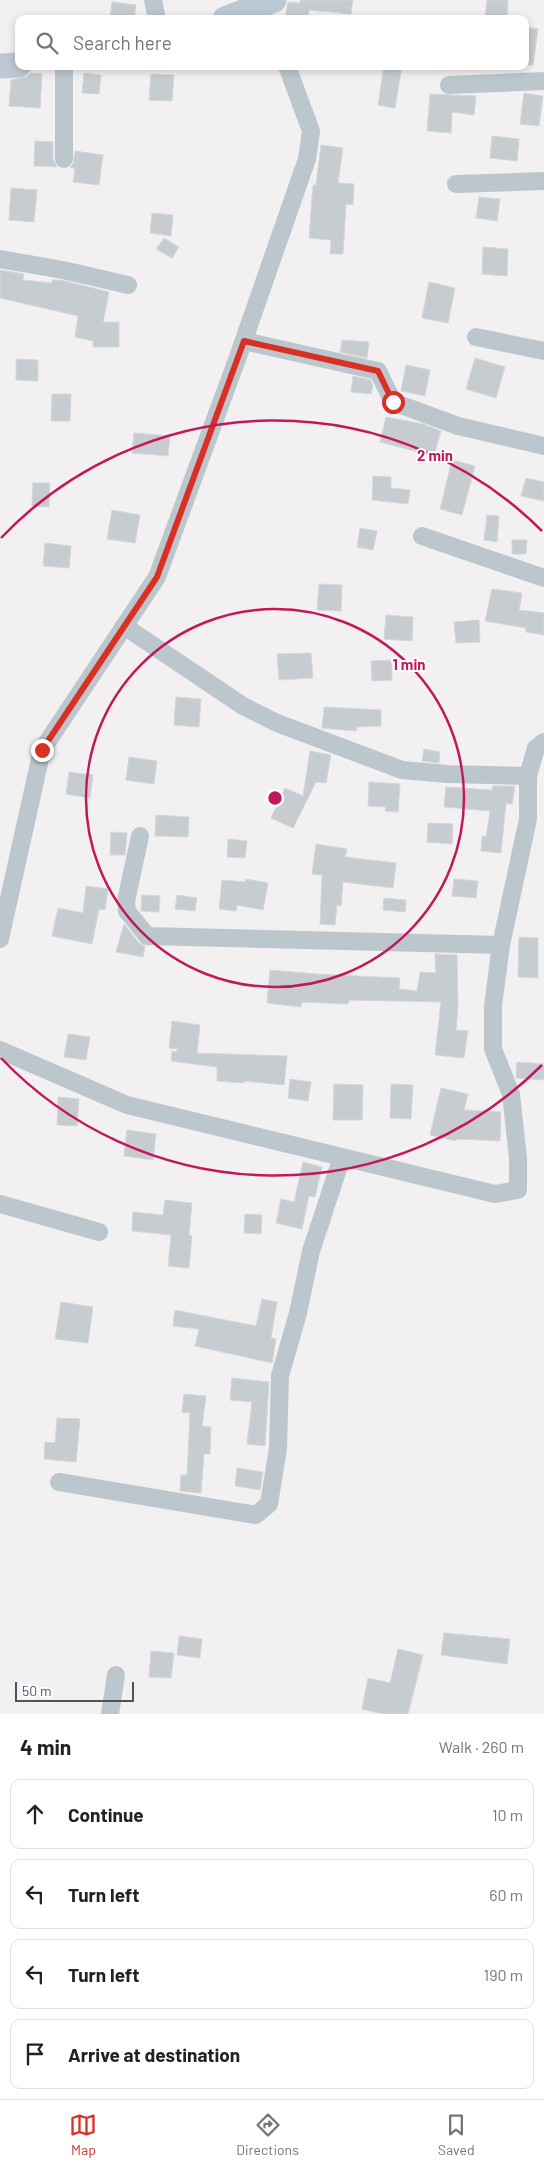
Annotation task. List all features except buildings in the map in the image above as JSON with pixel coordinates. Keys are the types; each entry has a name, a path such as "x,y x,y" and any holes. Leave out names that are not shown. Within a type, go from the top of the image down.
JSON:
{"main road":[{"path":"238,15 268,6"},
{"path":"0,66 15,65"}],"street":[{"path":"153,0 156,15"},
{"path":"64,70 64,159"},
{"path":"0,939 42,750 157,577 244,341 307,160 311,131 288,70"},
{"path":"449,85 544,81"},
{"path":"456,184 544,181"},
{"path":"0,259 63,270 128,285"},
{"path":"476,336 544,351"},
{"path":"244,341 378,371 393,402 458,426 544,446"},
{"path":"422,536 544,576"},
{"path":"124,626 243,706 277,723 402,770 447,774 528,776"},
{"path":"0,1050 127,1105 495,1194 518,1190 518,1158 511,1094 492,1049 493,1006 501,945 528,819 528,776 536,748 544,742"},
{"path":"140,836 126,901 127,911 147,936 501,945"},
{"path":"59,1482 256,1515 269,1504 278,1448 280,1376 298,1313 311,1251 342,1157"},
{"path":"0,1204 100,1232"},
{"path":"110,1714 116,1676"}],"route":[{"path":"42,750 157,577 244,341 378,371 393,402"}]}
